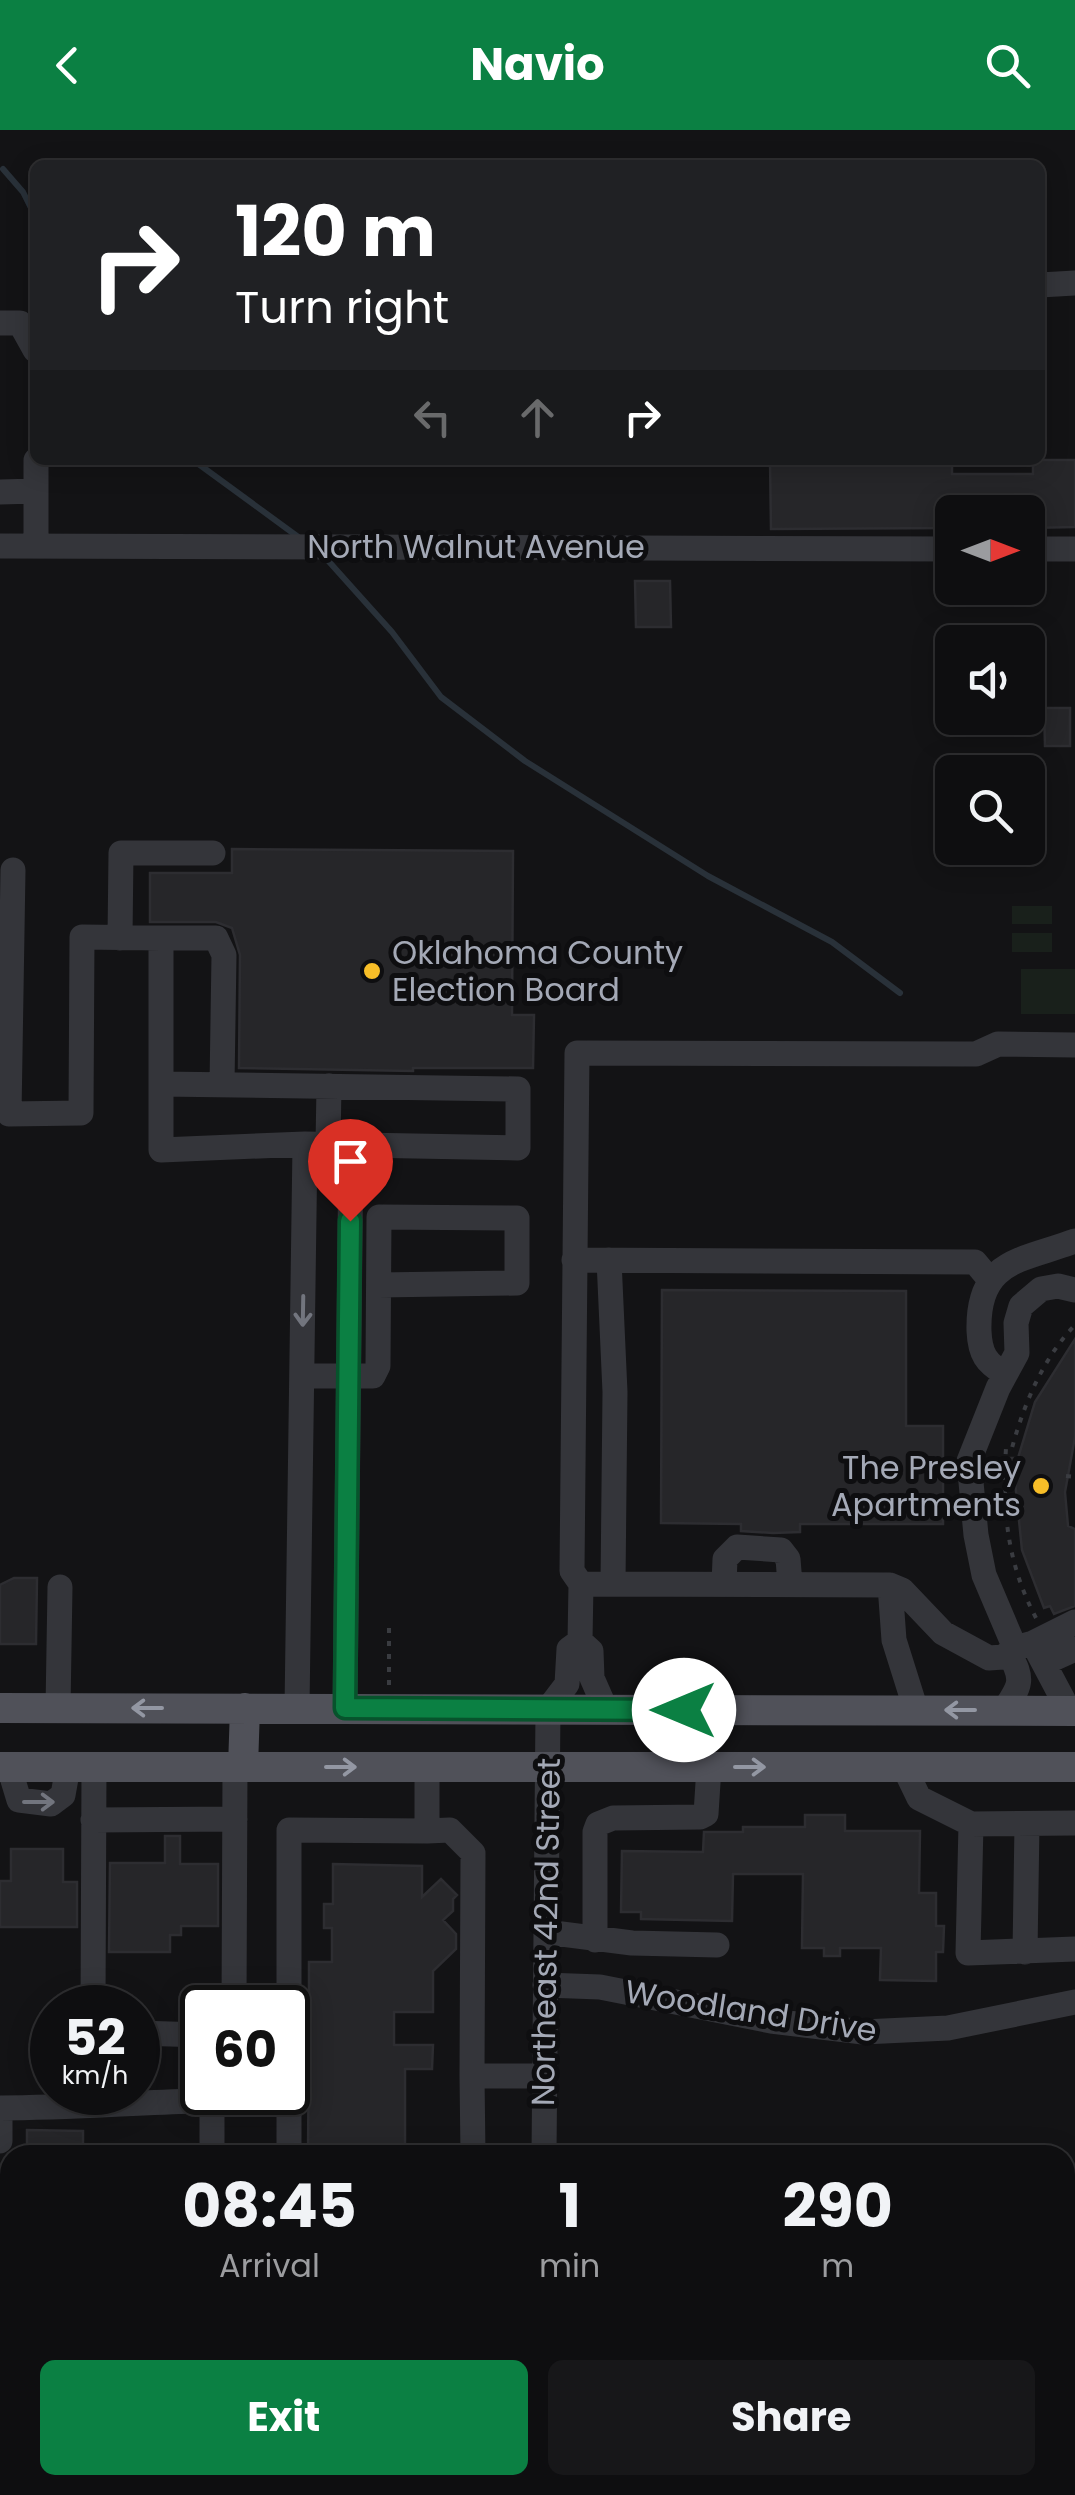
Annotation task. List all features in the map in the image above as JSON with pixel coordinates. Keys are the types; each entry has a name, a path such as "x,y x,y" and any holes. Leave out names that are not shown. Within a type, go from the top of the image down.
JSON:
{"main road":[{"path":"0,1708 1072,1711"},
{"path":"239,1767 245,1708"},
{"path":"4,1766 1075,1767"}],"street":[{"path":"1045,285 1075,284"},
{"path":"0,323 20,323 30,341"},
{"path":"36,465 36,546"},
{"path":"0,492 36,491"},
{"name":"North Walnut Avenue","path":"0,546 935,548"},
{"path":"1045,549 1075,549"},
{"path":"120,938 121,853 214,853"},
{"path":"13,870 4,1117 81,1113 82,937 216,938 224,955 222,1085"},
{"path":"161,938 161,1150 328,1144 518,1148 518,1090 162,1084"},
{"path":"606,1710 592,1678 591,1652 580,1640 581,1584 572,1570 577,1052 976,1054 998,1044 1075,1045"},
{"path":"297,1708 302,1376 328,1144 329,1086"},
{"path":"328,1144 347,1376 345,1708"},
{"path":"302,1376 373,1376 378,1366 378,1285 378,1218 517,1218 517,1284 378,1285"},
{"path":"1005,1374 986,1361 980,1342 981,1301 990,1280 1024,1256 1075,1241"},
{"path":"574,1260 975,1262 990,1280"},
{"path":"609,1260 614,1392 613,1584"},
{"path":"1072,1711 984,1574 969,1468 973,1449 1018,1350 1017,1319 1026,1300 1049,1286 1075,1290"},
{"path":"724,1584 728,1553 737,1548 776,1548 785,1553 790,1565 790,1584"},
{"path":"581,1584 890,1585 902,1590 927,1619 956,1642 989,1658 1028,1646 1075,1622"},
{"path":"890,1585 894,1640 916,1710"},
{"path":"58,1708 60,1587"},
{"path":"298,1626 345,1624"},
{"path":"548,1709 567,1684 569,1649 580,1640"},
{"path":"1028,1646 1075,1648"},
{"path":"1004,1710 1018,1690 1028,1646"},
{"name":"Northeast 42nd Street","path":"544,2145 548,1709"},
{"path":"81,1767 93,1820 92,1985"},
{"path":"234,1985 239,1767"},
{"path":"595,1940 598,1824 613,1818 700,1818 708,1806 709,1767"},
{"path":"904,1767 920,1798 971,1824 1075,1823"},
{"path":"427,1768 427,1830"},
{"path":"93,1820 235,1819"},
{"path":"971,1824 968,1953 1075,1949"},
{"path":"1025,1952 1027,1824"},
{"path":"288,2145 290,1830 450,1830 472,1853 472,2145"},
{"path":"546,1932 595,1940 717,1945"},
{"name":"Woodland Drive","path":"546,1984 600,1987 727,2013 863,2032 948,2028 1075,2002"},
{"path":"472,2076 545,2076"},
{"path":"0,2141 0,2108 94,2108 194,2101 206,2104 212,2114 212,2145"}],"path":[{"path":"1028,1646 1020,1582 1008,1546 1004,1510 1006,1448 1012,1448 1033,1390 1062,1338 1075,1325"},
{"path":"980,1462 1006,1468"},
{"path":"1066,1476 1075,1476"},
{"path":"389,1620 389,1690"}],"shaded area":[{"path":"1012,906 1052,906 1052,924 1012,924"},
{"path":"1012,933 1052,933 1052,952 1012,952"},
{"path":"1021,969 1075,969 1075,1014 1021,1014"}],"building":[{"path":"1045,460 1075,460 1075,527 1045,528 1045,495 935,495 935,528 771,529 770,465 952,465 952,474 1033,474 1033,465 1045,465"},
{"path":"635,581 670,581 671,627 636,627"},
{"path":"1045,708 1070,708 1070,746 1045,746"},
{"name":"Oklahoma County Election Board","path":"232,849 513,851 512,1015 534,1015 533,1068 239,1068 240,955 232,928 216,922 150,922 150,873 232,873"},
{"path":"662,1290 906,1291 906,1426 943,1426 943,1524 800,1524 800,1532 773,1533 741,1531 741,1524 661,1523"},
{"name":"The Presley Apartments","path":"1075,1339 1075,1437 1065,1492 1068,1526 1075,1529 1075,1606 1054,1614 1050,1606 1044,1608 1022,1550 1015,1481 1007,1481 1009,1458 1018,1458 1035,1402"},
{"path":"14,1578 37,1578 36,1644 0,1644 0,1585"},
{"path":"805,1815 845,1815 845,1831 920,1831 919,1893 936,1893 936,1926 944,1926 943,1952 936,1952 936,1981 880,1980 881,1948 840,1948 840,1956 824,1956 824,1948 802,1948 803,1874 733,1874 732,1921 641,1919 641,1912 621,1912 622,1851 703,1852 704,1832 743,1832 743,1827 805,1827"},
{"path":"165,1836 180,1836 180,1864 218,1864 218,1926 181,1926 181,1935 170,1935 170,1952 109,1952 110,1863 165,1863"},
{"path":"11,1849 63,1849 63,1882 77,1882 77,1927 0,1927 0,1881 11,1881"},
{"path":"333,1864 422,1866 422,1897 441,1879 457,1895 453,1911 443,1920 456,1934 456,1949 433,1971 433,2012 394,2012 394,2045 433,2045 432,2069 405,2069 405,2145 308,2145 309,1962 332,1962 332,1928 324,1928 324,1904 333,1904"},
{"path":"27,2130 83,2131 83,2145 27,2145"}],"waterway":[{"path":"3,169 30,206"},
{"path":"200,465 301,539"},
{"path":"323,555 392,632 441,697 525,761 708,876 832,942 900,993"}],"place":[{"name":"Oklahoma County Election Board","path":"372,971"},
{"name":"The Presley Apartments","path":"1041,1486"}],"route":[{"path":"350,1221 345,1708 684,1710"}]}
